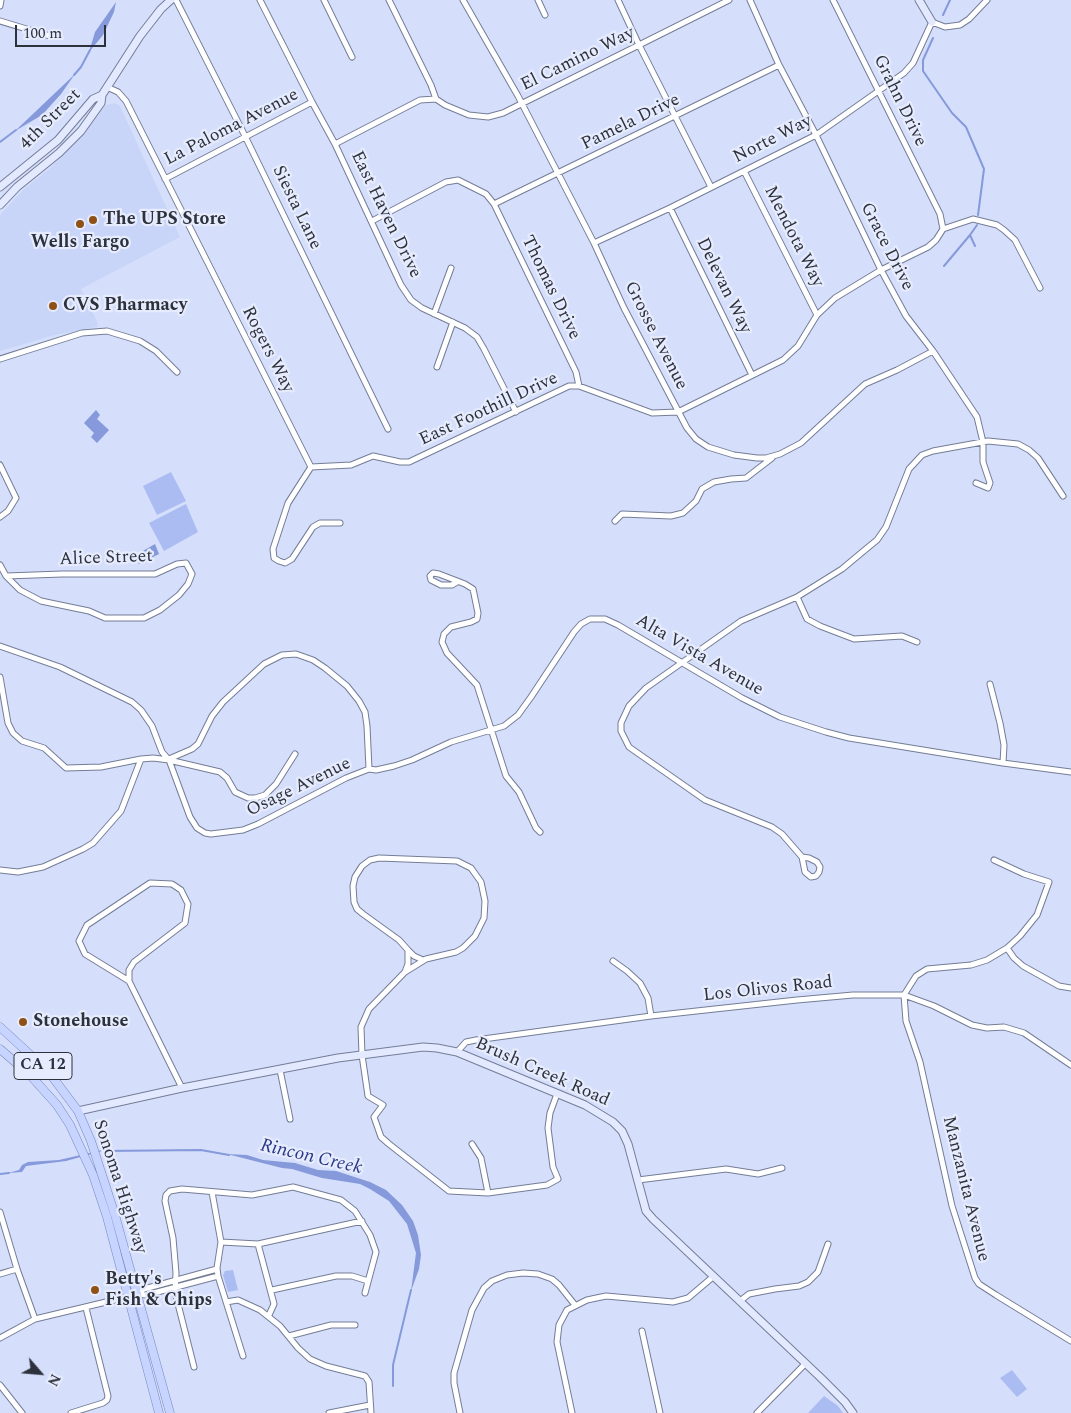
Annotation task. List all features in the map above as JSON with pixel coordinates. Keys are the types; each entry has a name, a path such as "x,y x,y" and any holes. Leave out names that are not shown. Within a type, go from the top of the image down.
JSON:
{"main road":[{"name":"Sonoma Highway","path":"0,1028 48,1072 78,1111 100,1167 170,1413"},
{"name":"Sonoma Highway","path":"0,1050 30,1075 65,1115 90,1169 107,1217 159,1413"},
{"path":"65,1115 78,1111"},
{"path":"127,1297 137,1294"}],"street":[{"path":"0,6 1,0"},
{"name":"4th Street","path":"0,205 73,140 101,103 102,95 140,36 161,9 171,0"},
{"name":"Siesta Lane","path":"176,0 246,136 388,429"},
{"name":"East Haven Drive","path":"260,0 335,144 402,285 412,300 422,308 453,322 476,337 516,412"},
{"path":"324,0 352,57"},
{"path":"335,144 420,100 436,99 389,0"},
{"name":"Grosse Avenue","path":"463,0 558,173 624,308 678,412 696,439 708,447 734,455 758,458 775,456 801,443 865,384 933,351"},
{"path":"538,0 545,15"},
{"path":"618,0 712,187"},
{"name":"El Camino Way","path":"436,99 469,115 480,117 502,113 730,0"},
{"name":"Grace Drive","path":"750,0 779,64 816,135 881,270 906,316 933,351 977,417 983,442 984,462 990,483 988,488 976,483"},
{"name":"Grahn Drive","path":"833,0 940,214 942,228"},
{"path":"919,0 932,22 945,27 960,24 969,19 986,0"},
{"path":"0,21 50,36 58,34"},
{"name":"Norte Way","path":"594,244 816,135 904,73 913,62 932,22"},
{"name":"Pamela Drive","path":"494,204 779,64"},
{"name":"Rogers Way","path":"107,87 118,92 126,101 311,467"},
{"name":"4th Street","path":"0,187 58,140 93,99 102,95"},
{"name":"La Paloma Avenue","path":"165,179 312,102"},
{"name":"Mendota Way","path":"744,171 817,315"},
{"path":"372,220 446,182 458,180 486,194 494,204"},
{"name":"Thomas Drive","path":"494,204 576,372 579,386"},
{"name":"Delevan Way","path":"670,208 752,376"},
{"path":"942,228 973,220 997,225 1015,240 1040,288"},
{"name":"East Foothill Drive","path":"311,467 350,465 373,456 409,462 569,386 579,386 652,413 678,412 783,360 798,346 817,315 835,298 881,270 928,247 936,240 942,228"},
{"path":"434,314 451,268"},
{"path":"437,367 453,322"},
{"path":"0,360 82,332 107,331 140,341 156,351 177,372"},
{"path":"802,857 782,834 772,827 700,798 637,754 629,747 621,731 621,723 629,706 646,688 741,621 797,597 842,569 877,540 891,517 909,469 922,455 933,451 983,442 1018,444 1029,450 1042,463 1063,496"},
{"path":"615,521 622,514 671,516 683,513 696,501 702,489 714,482 746,478 775,456"},
{"path":"0,465 16,498 8,511 0,517"},
{"path":"311,467 288,503 273,549 274,558 279,562 292,559 313,527 320,524 340,523"},
{"name":"Alice Street","path":"0,565 6,576 20,590 41,601 89,611 105,618 144,618 160,610 179,595 188,584 192,574 186,563 177,564 155,574 6,576"},
{"path":"457,582 473,589 478,613 477,618 471,622 451,627 444,634 442,642 447,653 477,685 506,776 520,792 536,828 540,832"},
{"path":"797,597 807,619 854,639 902,636 917,642"},
{"name":"Alta Vista Avenue","path":"369,769 376,770 394,766 451,742 504,726 518,715 574,632 590,618 605,619 618,625 742,698 780,717 826,732 850,738 1003,763 1071,772"},
{"name":"Osage Avenue","path":"0,646 60,667 132,702 141,710 152,726 162,752 169,760 190,816 197,828 205,833 243,830 346,778 369,769"},
{"path":"169,760 198,744 212,716 223,702 264,664 282,655 296,654 312,660 324,668 347,686 360,701 367,726 369,769"},
{"path":"0,677 8,723 13,733 22,741 44,748 66,768 101,768 153,758 169,760 220,772 227,778 234,792 248,798 255,798 265,795 276,784 295,754"},
{"path":"990,684 1004,744 1003,763"},
{"path":"0,870 18,872 43,867 83,850 93,843 121,811 141,759"},
{"path":"423,960 414,956 399,940 358,909 354,902 353,886 355,877 362,866 370,860 379,858 457,861 471,868 477,874 484,891 484,918 480,927 463,948 423,960 405,972 374,1002 364,1017 361,1027 362,1055 368,1096 383,1105 374,1117 381,1137 449,1191 488,1193 548,1185 558,1179 553,1166 548,1128 550,1113 557,1094"},
{"path":"904,996 916,976 928,968 971,965 987,960 1007,948 1020,936 1037,915 1049,882 1024,874 994,860"},
{"path":"129,982 85,954 79,941 87,925 150,883 172,884 181,890 188,904 185,923 134,962 129,970 129,982 182,1088"},
{"path":"1007,948 1023,966 1059,986 1071,988"},
{"path":"405,972 408,964 408,950"},
{"path":"613,961 627,970 640,983 648,998 651,1016"},
{"name":"Los Olivos Road","path":"457,1052 466,1042 476,1040 651,1016 853,995 904,996 934,1006 972,1025 987,1028 1004,1027 1024,1033 1071,1066"},
{"name":"Manzanita Avenue","path":"904,996 906,1022 920,1062 952,1206 975,1278 979,1284 1071,1341"},
{"name":"Brush Creek Road","path":"78,1111 182,1088 338,1058 423,1047 457,1052 605,1115 618,1126 628,1144 646,1211 845,1402 852,1413"},
{"path":"280,1070 290,1119"},
{"path":"472,1144 481,1158 488,1193"},
{"path":"638,1180 726,1169 758,1174 782,1168"},
{"path":"194,1367 174,1286 173,1238 165,1201 166,1195 170,1192 182,1189 252,1195 294,1187 341,1200 356,1211 370,1235 376,1252 365,1293"},
{"path":"212,1192 221,1242 217,1269 218,1276 243,1356"},
{"path":"0,1212 17,1269 35,1319"},
{"path":"221,1242 258,1244 362,1221"},
{"path":"258,1244 272,1290 274,1304 269,1315"},
{"path":"740,1301 749,1294 798,1286 808,1282 818,1272 828,1244"},
{"path":"0,1274 17,1269"},
{"path":"137,1294 144,1289 175,1279 217,1269"},
{"path":"460,1413 454,1373 472,1310 484,1288 492,1281 508,1275 538,1274 552,1279 560,1285 575,1305"},
{"path":"137,1294 146,1295 174,1286 218,1276"},
{"path":"272,1290 336,1276 352,1276 368,1282"},
{"path":"572,1413 557,1342 559,1325 567,1310 587,1300 606,1296 673,1302 688,1298 714,1276"},
{"path":"0,1338 35,1319 127,1297"},
{"path":"226,1302 238,1300 249,1303 269,1315 310,1359 326,1366 364,1376 369,1382 372,1413"},
{"path":"70,1413 103,1403 107,1400 108,1396 86,1308"},
{"path":"289,1336 331,1325 355,1325"},
{"path":"642,1331 660,1413"},
{"path":"758,1413 805,1364"},
{"path":"0,1385 22,1413"},
{"path":"329,1413 370,1405"}],"shaded area":[{"path":"116,2 114,12 103,35 89,52 95,32"},
{"path":"75,74 61,94 42,115 15,131"},
{"path":"115,103 120,106 180,237 81,289 98,323 97,327 55,335 0,351 0,215 24,189 48,170 78,140 106,105"},
{"path":"96,410 100,415 97,419 109,430 97,443 91,437 94,433 84,423"},
{"path":"171,472 186,501 157,515 143,486"},
{"path":"186,504 198,532 164,551 149,523"},
{"path":"155,544 159,554 139,564 134,556"},
{"path":"106,1150 66,1161 26,1166 22,1172 8,1173 19,1170 22,1165 28,1162 59,1160"},
{"path":"227,1154 247,1155 263,1160 295,1163 318,1170 336,1171 370,1182 386,1190 402,1205 413,1221 418,1235 421,1255 419,1269 411,1291 416,1253 407,1224 389,1201 360,1184 322,1178"},
{"path":"233,1270 238,1290 228,1292 223,1275 225,1271"},
{"path":"1012,1370 1027,1389 1017,1397 1000,1378"},
{"path":"824,1396 838,1406 843,1413 808,1413"}],"waterway":[{"path":"943,15 950,0"},
{"path":"933,38 923,60 923,71 952,113 966,127 984,169 978,215"},
{"path":"74,75 81,67 90,50"},
{"path":"0,142 16,130"},
{"path":"975,246 970,235 977,225"},
{"path":"944,266 970,235"},
{"name":"Rincon Creek","path":"104,1151 201,1150 229,1155"},
{"name":"Rincon Creek","path":"0,1174 9,1173"},
{"name":"Rincon Creek","path":"393,1386 393,1365 411,1290"}],"place":[{"name":"The UPS Store","path":"93,220"},
{"name":"Wells Fargo","path":"80,224"},
{"name":"CVS Pharmacy","path":"53,306"},
{"name":"Stonehouse","path":"23,1022"},
{"name":"Betty's Fish & Chips","path":"95,1290"}]}
